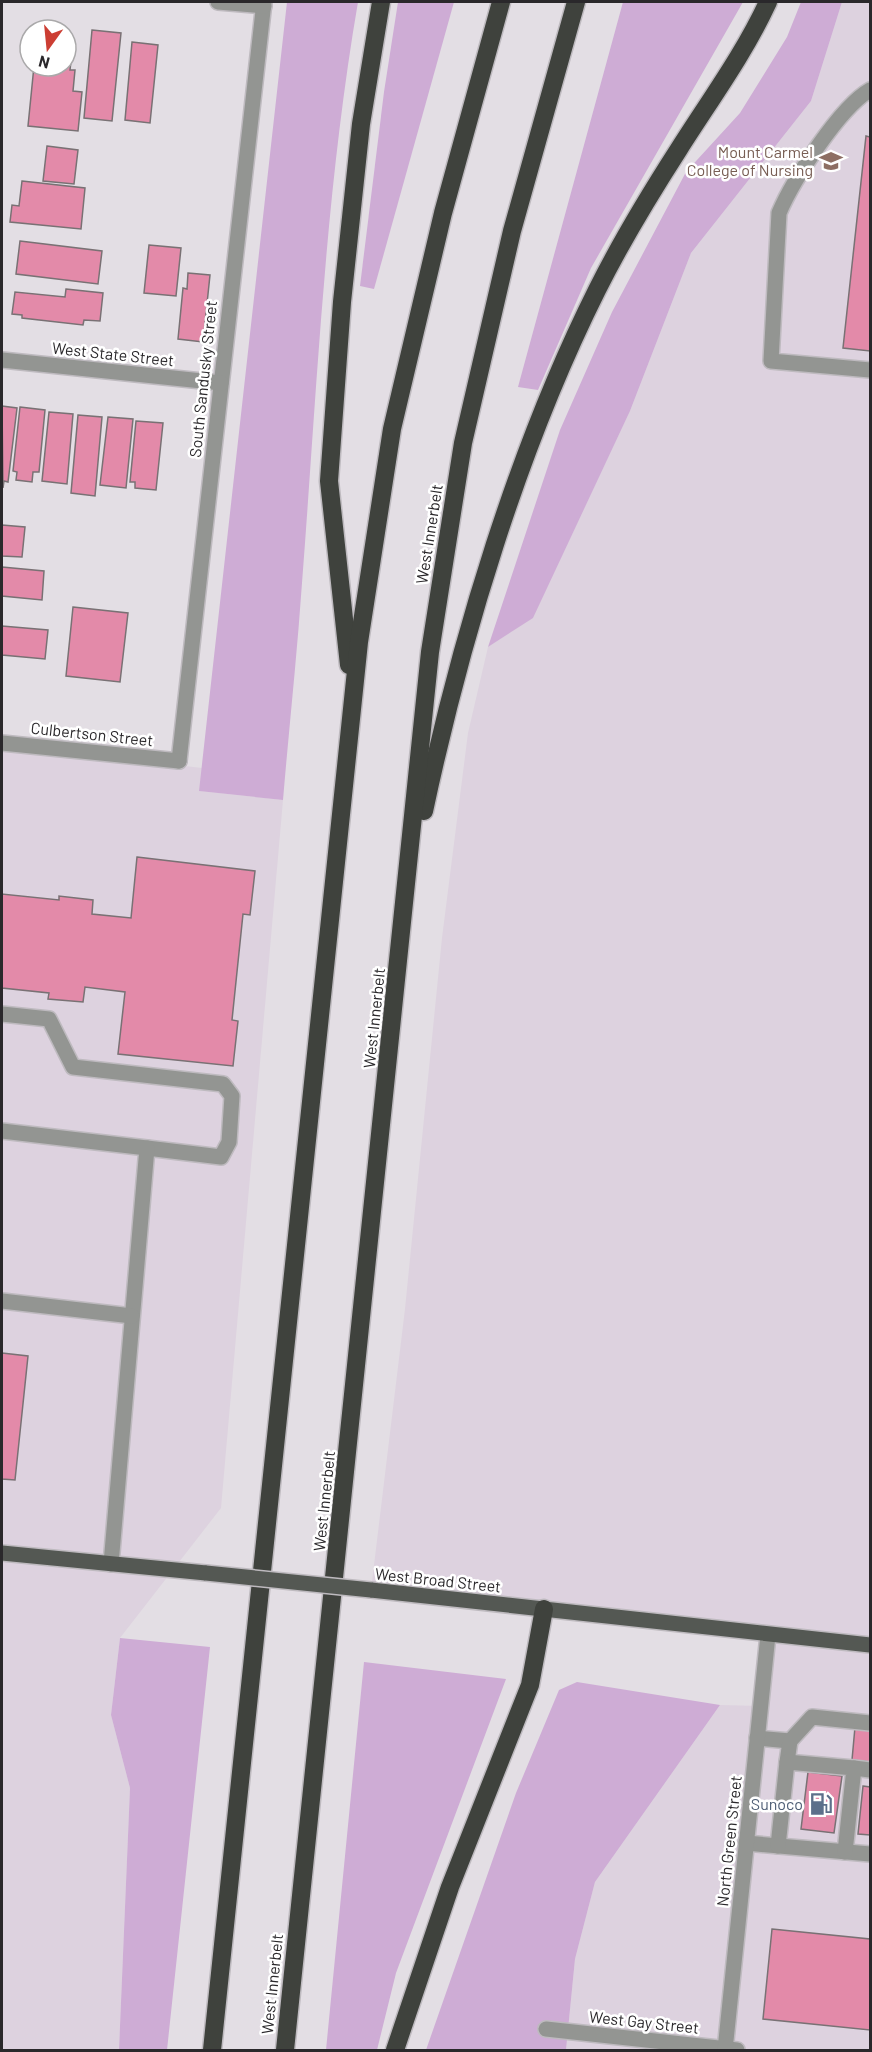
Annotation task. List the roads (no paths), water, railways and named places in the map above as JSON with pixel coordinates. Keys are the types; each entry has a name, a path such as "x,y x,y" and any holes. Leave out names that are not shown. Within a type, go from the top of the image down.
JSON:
{"highway":[{"path":"352,691 329,481 341,314 360,136 381,2"},
{"path":"212,2050 284,1380 352,691 392,429 442,213 501,2"},
{"name":"West Innerbelt","path":"285,2050 430,652 463,443 512,231 576,2"},
{"path":"405,904 443,723 487,574 536,430 597,290 677,151 751,39 768,2"},
{"path":"395,2050 450,1887 530,1685 544,1610"}],"main road":[{"name":"West Broad Street","path":"2,1552 870,1645"}],"street":[{"path":"218,2 264,4"},
{"name":"South Sandusky Street","path":"179,761 264,4"},
{"path":"870,90 841,116 786,195 779,213 771,361 870,370"},
{"name":"West State Street","path":"2,360 221,383"},
{"name":"Culbertson Street","path":"2,743 179,761"},
{"path":"2,1014 49,1019 73,1067 223,1084 232,1096 229,1142 221,1157 2,1131"},
{"path":"111,1564 147,1149"},
{"path":"2,1300 132,1316"},
{"name":"North Green Street","path":"729,2050 746,1843 768,1635"},
{"path":"778,1846 790,1741 812,1717 870,1724"},
{"path":"757,1737 790,1741"},
{"path":"787,1762 870,1770"},
{"path":"845,1852 854,1768"},
{"path":"746,1843 870,1854"},
{"name":"West Gay Street","path":"546,2029 729,2050"}],"place":[{"name":"Mount Carmel College of Nursing","path":"831,161"},
{"name":"Sunoco","path":"821,1804"}]}
